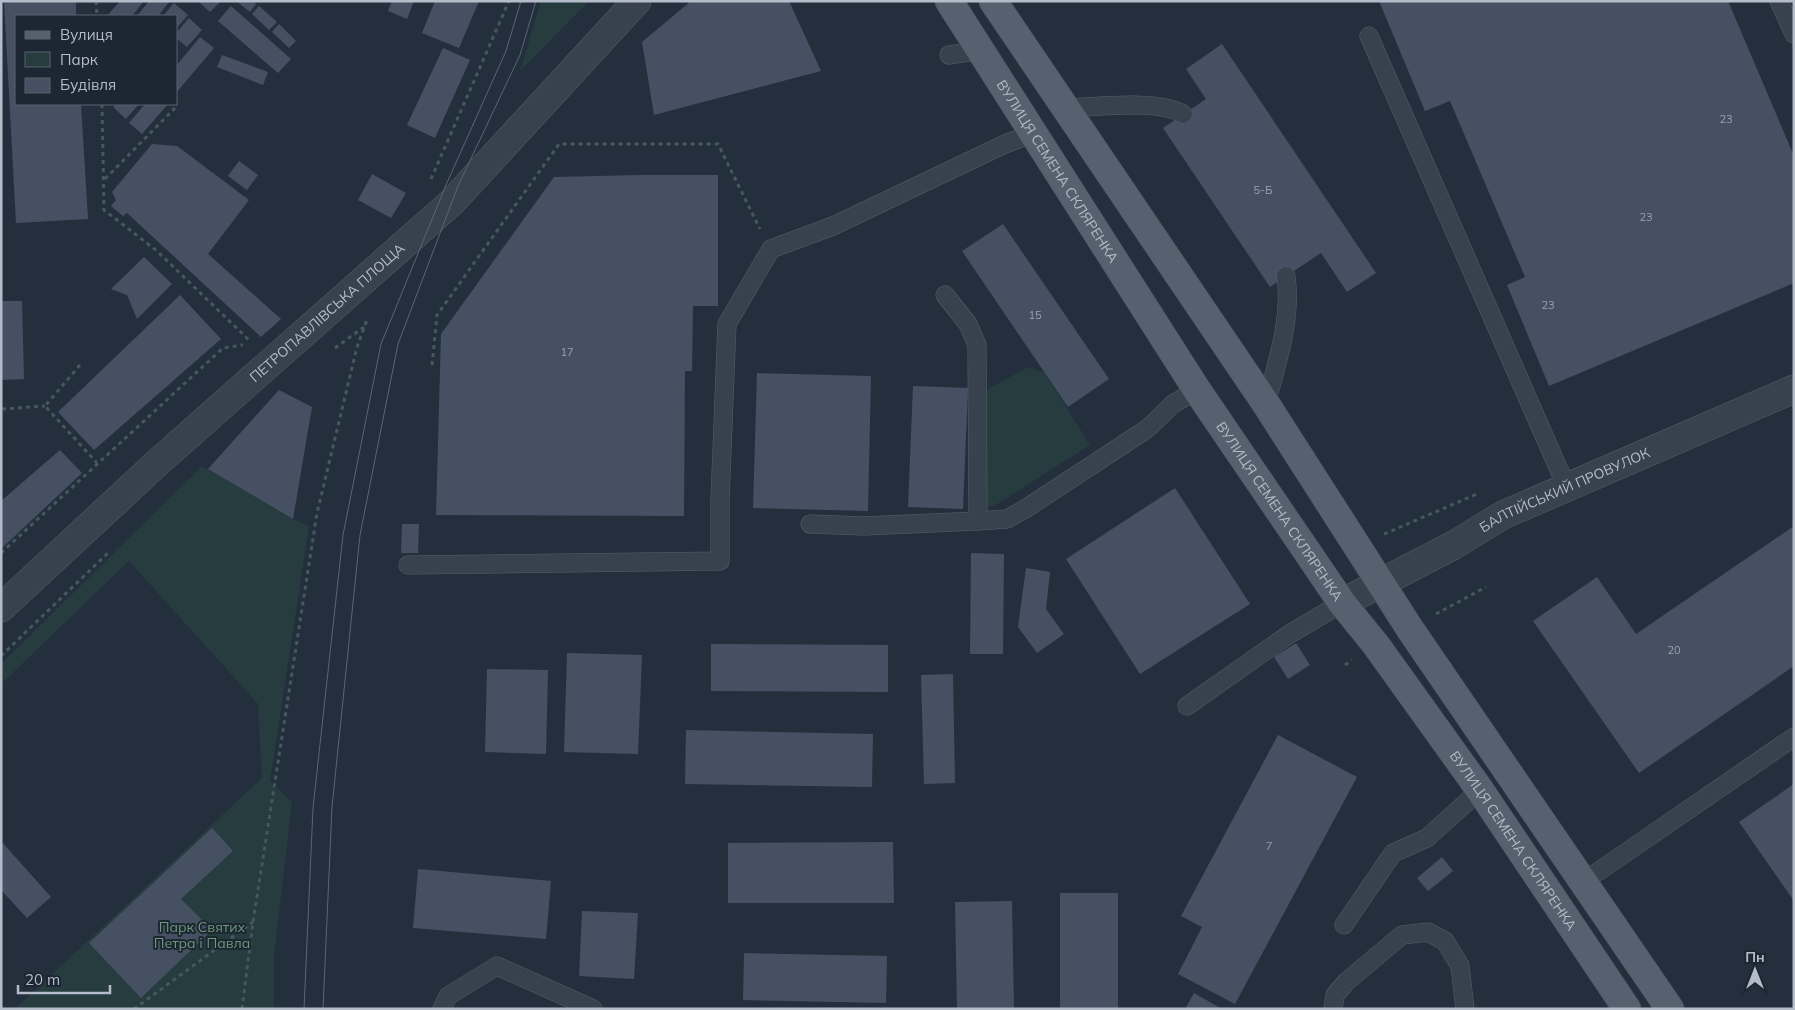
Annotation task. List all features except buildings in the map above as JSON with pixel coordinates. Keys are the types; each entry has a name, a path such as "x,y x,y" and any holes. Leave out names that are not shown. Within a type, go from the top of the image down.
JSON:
{"main road":[{"name":"ВУЛИЦЯ СЕМЕНА СКЛЯРЕНКА","path":"949,1 1197,390 1342,603 1376,644 1480,790 1627,1009"},
{"path":"993,1 1266,404 1381,584 1670,1009"}],"street":[{"name":"ПЕТРОПАВЛІВСЬКА ПЛОЩА","path":"1,608 156,464 452,202 637,1"},
{"name":"БАЛТІЙСЬКИЙ ПРОВУЛОК","path":"1342,603 1454,545 1503,515 1794,388"}],"lane":[{"path":"1779,1 1794,34"},
{"path":"1369,36 1567,488"},
{"path":"1066,108 1156,106 1173,109 1183,114"},
{"path":"408,565 720,561 720,500 728,324 771,249 833,226 1004,144 1034,132"},
{"path":"1266,404 1281,352 1289,296 1286,276"},
{"path":"945,294 968,324 977,345 978,521"},
{"path":"810,524 864,526 1007,519 1147,429 1173,404 1197,390"},
{"path":"1186,706 1288,635 1342,603"},
{"path":"1584,882 1794,737"},
{"path":"1344,925 1393,853 1427,838 1480,790"},
{"path":"1332,1009 1335,995 1346,982 1402,935 1428,932 1446,941 1460,966 1465,1009"},
{"path":"442,1009 448,996 497,966 593,1009"}],"path":[{"path":"96,1 97,15"},
{"path":"430,182 509,1"},
{"path":"102,105 105,179 104,210 158,251 253,344"},
{"path":"105,179 175,108"},
{"path":"432,365 436,315 559,144 718,144 771,249"},
{"path":"242,1009 253,922 317,512 357,347 371,309"},
{"path":"2,409 45,406 80,365"},
{"path":"45,406 97,463"},
{"path":"134,1009 253,922"}],"green space":[{"path":"541,1 589,1 520,71"},
{"path":"1028,367 1045,373 1090,445 994,506 984,506 980,401 987,390"},
{"name":"Парк Святих Петра і Павла","path":"201,467 208,469 293,519 309,526 270,781 292,802 274,956 274,1009 15,1009 262,778 258,704 129,561 1,684 1,664"}],"tram line":[{"path":"304,1009 313,808 343,535 381,344 446,185 506,51 521,1"},
{"path":"323,1009 332,807 360,535 398,344 458,186 520,55 536,1"}]}
